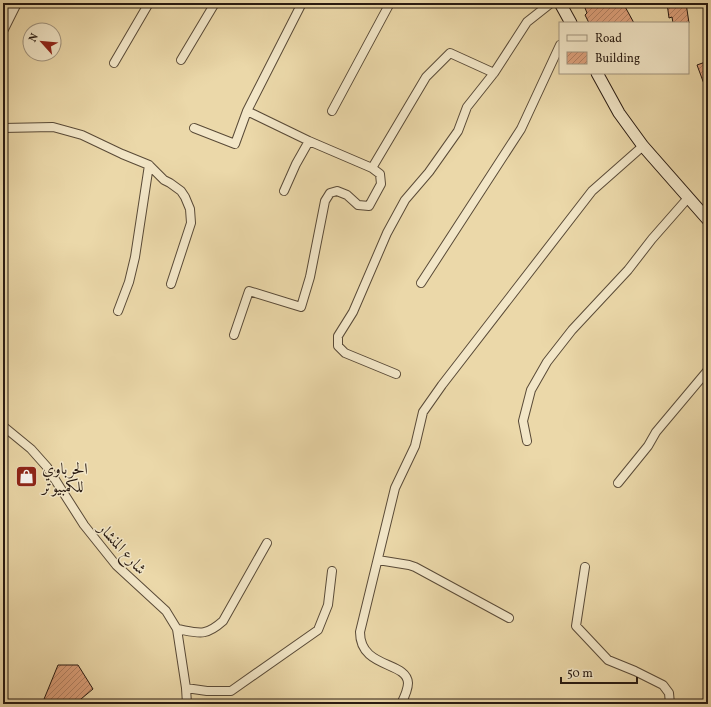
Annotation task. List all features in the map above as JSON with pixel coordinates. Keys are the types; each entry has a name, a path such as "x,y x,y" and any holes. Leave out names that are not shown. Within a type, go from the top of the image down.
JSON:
{"main road":[{"path":"560,3 570,22"},
{"path":"598,74 619,113 643,146 708,220"}],"street":[{"path":"3,7 5,3"},
{"path":"3,29 16,3"},
{"path":"114,63 149,3"},
{"path":"181,60 215,3"},
{"path":"194,128 235,144 247,111 302,3"},
{"path":"332,111 390,3"},
{"path":"396,374 343,352 338,346 338,336 353,312 387,233 405,200 429,172 458,132 467,107 494,73 527,22 550,3"},
{"path":"421,283 521,129 559,47"},
{"path":"372,168 426,77 450,53 494,73"},
{"path":"234,335 249,291 301,307 310,277 325,201 330,193 337,191 347,195 358,205 369,206 381,184 380,174 372,168 309,141 247,111"},
{"path":"3,128 53,127 82,135 149,165 164,180 181,191 190,209 190,225 171,284"},
{"path":"284,191 296,164 309,141"},
{"path":"401,704 408,685 406,676 400,670 375,659 364,649 360,638 360,630 395,488 415,446 421,418 427,406 592,191 643,146"},
{"path":"118,310 129,282 135,257 149,165"},
{"path":"527,440 523,421 531,390 547,362 572,330 628,270 652,239 688,198"},
{"path":"618,483 648,446 656,432 708,370"},
{"name":"شارع المنشار","path":"3,426 31,449 47,467 89,531 116,565 166,611 177,629 187,704"},
{"path":"177,629 203,633 214,628 223,621 267,543"},
{"path":"378,560 415,567 509,618"},
{"path":"585,567 576,626 608,660 663,685 669,693 670,704"},
{"path":"186,688 207,691 232,691 318,630 328,605 332,571"}],"building":[{"path":"583,3 623,3 633,22 588,22 585,15 587,13"},
{"path":"667,3 686,3 689,22 673,22 672,17 669,18"},
{"path":"708,61 708,92 707,92 697,65"},
{"path":"58,665 78,665 93,689 75,704 42,704"}],"place":[{"name":"الحرباوي للكمبيوتر","path":"26,477"}]}
